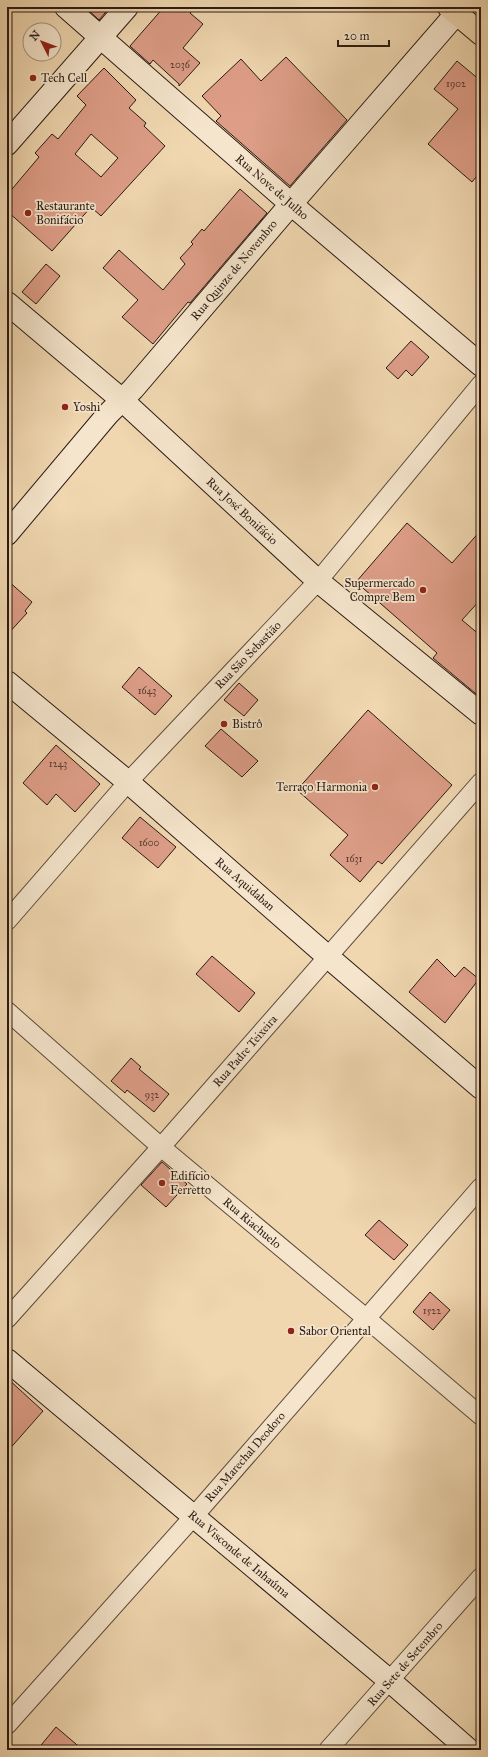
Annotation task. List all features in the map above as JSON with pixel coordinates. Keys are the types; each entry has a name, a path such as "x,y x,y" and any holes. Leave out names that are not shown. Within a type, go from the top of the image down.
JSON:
{"main road":[{"name":"Rua Nove de Julho","path":"66,7 291,204 481,365"},
{"path":"7,144 127,7"},
{"path":"456,9 481,34"},
{"name":"Rua Quinze de Novembro","path":"7,534 108,414 122,400 291,204 456,9"},
{"name":"Rua José Bonifácio","path":"7,303 122,400 318,581 481,714"},
{"name":"Rua Aquidaban","path":"7,682 128,782 481,1088"},
{"name":"Rua Visconde de Inhaúma","path":"7,1360 390,1681 469,1750"}],"street":[{"name":"Rua São Sebastião","path":"7,921 128,782 318,581 481,384"},
{"name":"Rua Padre Teixeira","path":"7,1319 161,1147 481,782"},
{"name":"Rua Riachuelo","path":"7,1012 161,1147 481,1416"},
{"name":"Rua Marechal Deodoro","path":"10,1717 194,1516 481,1187"},
{"name":"Rua Sete de Setembro","path":"328,1750 481,1577"}],"building":[{"path":"85,7 110,7 99,20"},
{"path":"164,7 196,7 190,13 203,24 183,48 200,63 179,86 179,84 153,60 150,64 130,46"},
{"path":"286,57 347,120 290,186 216,121 221,116 202,96 241,59 261,81"},
{"path":"457,61 481,81 481,171 472,182 428,144 458,109 434,89"},
{"path":"104,68 136,100 129,108 146,123 144,126 165,146 101,216 91,207 52,251 7,211 7,195 39,157 35,153 52,134 58,139 86,105 77,96","holes":["91,134 118,158 101,177 75,154"]},
{"path":"240,189 267,213 153,344 122,317 138,300 103,268 119,250 163,290 185,264 180,258 193,244 191,242 202,229 204,231"},
{"path":"46,264 60,276 36,304 22,292"},
{"path":"411,341 429,357 412,376 406,370 398,379 386,368"},
{"name":"Supermercado Compre Bem","path":"407,523 452,563 481,530 481,599 462,620 481,636 481,698 433,658 437,653 356,582"},
{"path":"7,580 32,602 25,611 27,613 7,635"},
{"path":"139,667 172,696 155,715 122,687"},
{"path":"239,683 258,700 244,716 224,700"},
{"name":"Terraço Harmonia","path":"368,710 452,785 382,864 378,861 360,882 330,855 348,835 297,790"},
{"path":"221,729 258,761 242,777 205,746"},
{"path":"56,745 100,784 75,812 56,794 47,805 23,783"},
{"path":"140,817 176,847 158,868 122,838"},
{"path":"212,956 255,993 239,1012 196,974"},
{"path":"437,959 455,977 464,967 479,979 445,1023 409,992"},
{"path":"131,1058 141,1067 139,1069 169,1094 154,1112 127,1090 125,1093 111,1081"},
{"name":"Edifício Ferretto","path":"162,1162 187,1184 166,1207 141,1185"},
{"path":"379,1220 408,1245 394,1260 365,1235"},
{"path":"430,1292 450,1310 433,1330 413,1312"},
{"path":"7,1378 43,1411 7,1452"},
{"path":"56,1727 83,1750 37,1750"}],"place":[{"name":"Tech Cell","path":"33,78"},
{"name":"Restaurante Bonifácio","path":"28,213"},
{"name":"Yoshi","path":"65,407"},
{"name":"Supermercado Compre Bem","path":"423,590"},
{"name":"Bistrô","path":"224,724"},
{"name":"Terraço Harmonia","path":"375,787"},
{"name":"Edifício Ferretto","path":"162,1183"},
{"name":"Sabor Oriental","path":"291,1331"}]}
